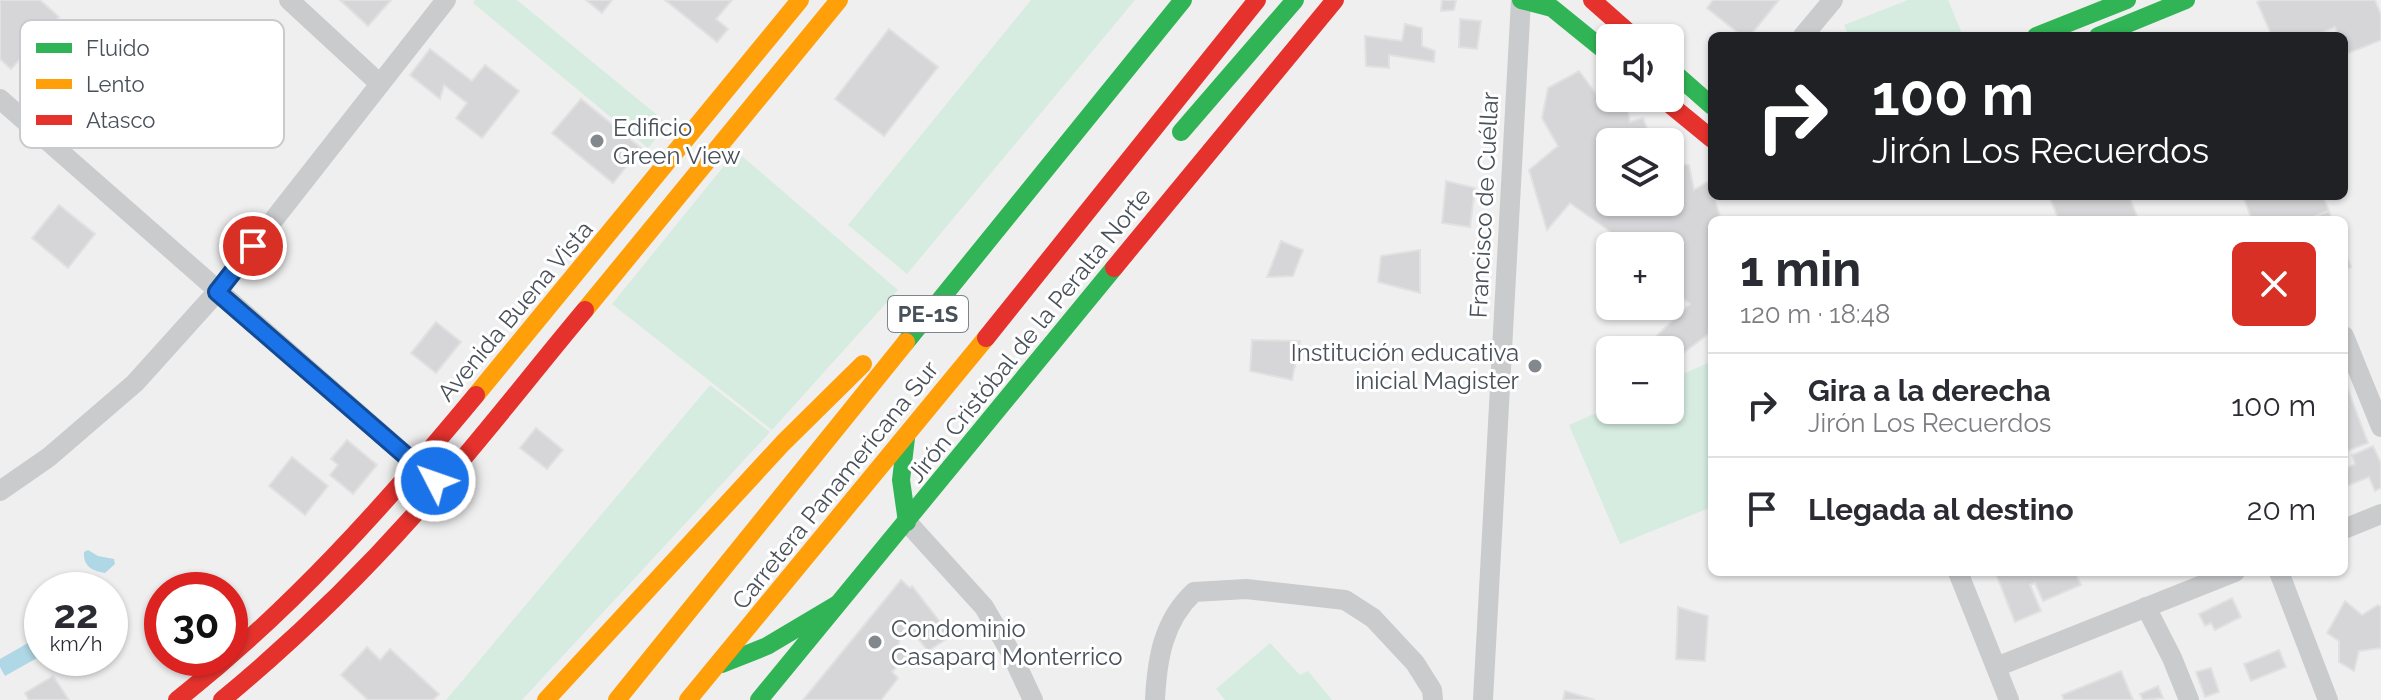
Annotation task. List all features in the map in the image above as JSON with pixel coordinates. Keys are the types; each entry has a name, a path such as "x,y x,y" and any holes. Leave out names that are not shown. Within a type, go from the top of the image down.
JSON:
{"main road":[{"name":"Avenida Buena Vista","path":"177,700 222,667 263,631 353,540 418,466 800,0"},
{"path":"222,700 292,640 374,560 440,486 839,0"},
{"name":"Carretera Panamericana Sur","path":"617,700 1183,0"},
{"name":"Carretera Panamericana Sur","path":"688,700 906,438 1257,0"},
{"path":"1164,150 1295,0"},
{"name":"Jirón Cristóbal de la Peralta Norte","path":"759,700 1335,0"},
{"path":"1521,0 1552,8 1596,44"},
{"path":"1592,0 1619,24"},
{"path":"2046,32 2127,0"},
{"path":"2108,32 2186,0"},
{"path":"1069,139 1129,38"},
{"path":"1684,81 1708,102"},
{"path":"1679,112 1708,136"},
{"path":"1105,191 1145,171"},
{"path":"649,186 657,197 671,206"},
{"path":"546,700 783,443 984,244"},
{"path":"906,438 899,476 900,496 907,522"},
{"path":"717,666 747,656 836,605"}],"street":[{"path":"289,0 380,84"},
{"path":"3,482 49,457 135,383 217,292 446,0"},
{"name":"Francisco de Cuéllar","path":"1483,700 1521,0"},
{"path":"1806,32 1833,0"},
{"path":"0,99 20,117"},
{"path":"55,148 440,486"},
{"path":"2348,346 2381,427"},
{"path":"2348,527 2381,514"},
{"path":"907,522 984,607 1033,700"},
{"path":"1960,576 2009,700"},
{"path":"1996,667 2225,576"},
{"path":"2281,576 2328,700"},
{"path":"1155,700 1164,636 1177,608 1194,592 1246,589 1345,600 1373,618 1415,663 1432,690 1433,700"},
{"path":"2146,607 2189,700"}],"green space":[{"path":"475,0 517,0 668,124 648,148 473,3"},
{"path":"1031,0 1135,0 907,274 848,225"},
{"path":"1908,0 1948,0 1961,32 1847,32 1844,25"},
{"path":"736,151 898,290 772,430 612,304"},
{"path":"1708,363 1708,509 1620,544 1569,425 1596,413 1596,424 1684,424 1684,374"},
{"path":"710,385 770,432 522,700 446,700"},
{"path":"1270,643 1300,675 1308,671 1332,700 1225,700 1216,689"}],"water":[{"path":"88,550 114,559 115,564 106,572 92,569 84,552"},
{"path":"24,645 24,665 5,676 0,659"}],"building":[{"path":"0,0 40,0 59,17 56,20 20,20 20,59 11,69 0,59"},
{"path":"340,0 391,0 368,26"},
{"path":"586,0 612,0 602,13"},
{"path":"665,0 732,0 716,19 728,29 717,42"},
{"path":"1442,0 1456,0 1454,10 1441,11"},
{"path":"1713,0 1779,0 1753,32 1737,32 1707,8"},
{"path":"2375,0 2381,15 2381,40 2348,53 2348,32 2337,32 2335,27 2323,32 2270,32 2257,2"},
{"path":"1460,19 1481,21 1477,49 1459,47"},
{"path":"1405,24 1422,28 1422,46 1435,51 1434,62 1389,55 1389,68 1366,66 1365,36 1402,41"},
{"path":"889,29 938,67 884,136 835,99"},
{"path":"430,49 472,81 485,65 519,91 482,138 456,118 467,103 444,85 440,99 410,75"},
{"path":"1579,71 1596,94 1596,112 1628,112 1630,122 1643,118 1647,128 1596,128 1596,216 1684,216 1684,165 1689,165 1694,190 1708,182 1708,200 1715,200 1720,216 1708,216 1708,334 1684,352 1684,336 1657,336 1673,320 1684,320 1684,310 1690,304 1684,299 1684,232 1610,232 1570,203 1547,230 1529,170 1558,146 1542,118 1548,88"},
{"name":"Edificio Green View","path":"581,99 641,148 613,183 552,133"},
{"path":"1446,181 1475,188 1470,227 1442,223"},
{"path":"2051,200 2131,200 2137,216 2057,216"},
{"path":"2244,200 2325,200 2329,211 2316,216 2250,216"},
{"path":"59,205 95,234 68,268 32,238"},
{"path":"1281,241 1303,250 1293,276 1267,277"},
{"path":"1420,250 1420,293 1378,282 1381,256"},
{"path":"436,322 461,342 436,373 411,353"},
{"path":"1252,340 1300,341 1292,380 1250,371"},
{"path":"2348,390 2368,443 2348,450"},
{"path":"536,428 563,450 547,469 520,448"},
{"path":"347,440 377,465 353,494 330,475 338,465 331,459"},
{"path":"2373,446 2381,463 2381,488 2375,491 2369,477 2348,485 2348,467 2355,464 2352,455"},
{"path":"292,457 328,486 305,515 269,486"},
{"path":"1997,576 2077,576 2081,585 2043,601 2035,583 2030,585 2041,611 2015,622"},
{"name":"Condominio Casaparq Monterrico","path":"901,580 910,588 912,586 951,636 928,651 907,625 900,636 898,648 906,656 892,672 898,678 881,700 803,700"},
{"path":"2232,598 2241,617 2215,630 2211,623 2205,626 2199,614"},
{"path":"2345,601 2362,615 2378,605 2381,607 2381,648 2359,651 2354,671 2339,662 2339,641 2327,633"},
{"path":"1678,607 1708,616 1705,661 1676,659"},
{"path":"367,647 380,660 390,649 439,694 433,700 368,700 341,675"},
{"path":"2279,650 2286,667 2251,681 2244,664"},
{"path":"2211,668 2219,692 2205,697 2196,672"},
{"path":"2121,671 2133,700 2064,700 2062,695"},
{"path":"53,676 69,700 29,700 25,693"},
{"path":"2158,686 2163,698 2143,700 2140,694"},
{"path":"1565,691 1595,700 1563,700"}],"traffic: fast":[{"path":"906,342 1183,0"},
{"path":"1181,132 1295,0"},
{"path":"1521,0 1552,8 1596,44"},
{"path":"2046,32 2127,0"},
{"path":"2108,32 2186,0"},
{"path":"1684,81 1708,102"},
{"path":"759,700 1114,268"},
{"path":"906,438 901,480 907,522"},
{"path":"722,664 767,646 836,605"}],"traffic: slow":[{"path":"476,395 800,0"},
{"path":"585,310 839,0"},
{"path":"688,700 986,338"},
{"path":"617,700 906,342"},
{"path":"546,700 783,443 863,364"}],"traffic: jam":[{"path":"986,338 1257,0"},
{"path":"1114,268 1335,0"},
{"path":"1592,0 1619,24"},
{"path":"1679,112 1708,136"},
{"path":"222,700 298,634 392,540 585,310"},
{"path":"177,700 297,594 406,477 476,395"}],"place":[{"name":"Edificio Green View","path":"597,141"},
{"name":"Institución educativa inicial Magister","path":"1535,366"},
{"name":"Condominio Casaparq Monterrico","path":"875,642"}],"route":[{"path":"253,246 217,292 435,481"}]}
